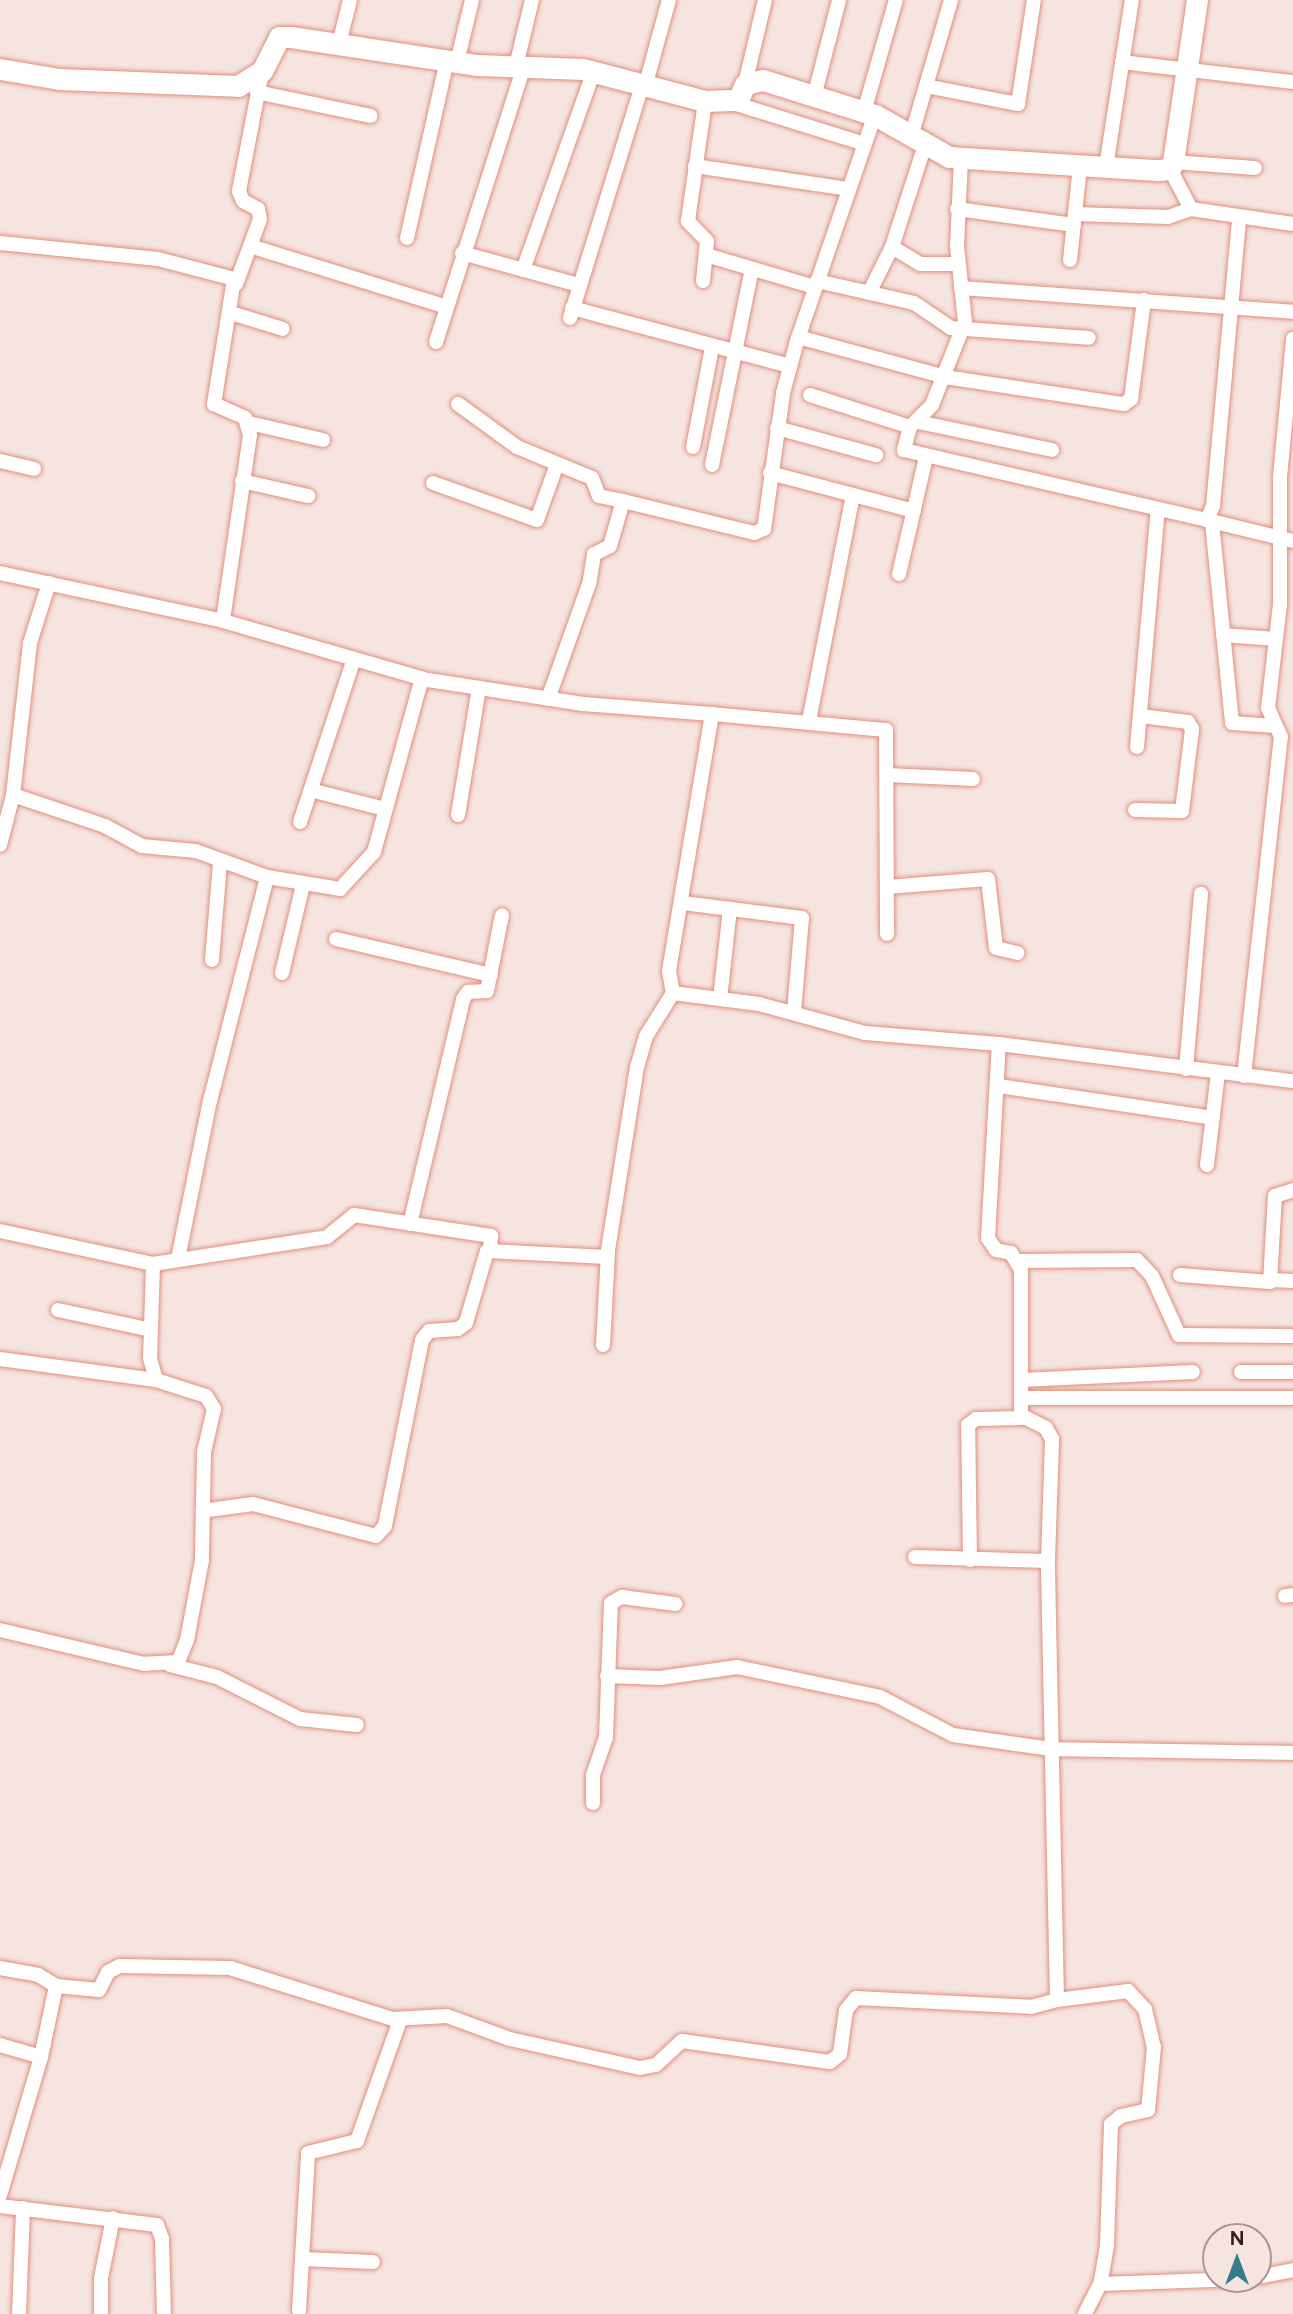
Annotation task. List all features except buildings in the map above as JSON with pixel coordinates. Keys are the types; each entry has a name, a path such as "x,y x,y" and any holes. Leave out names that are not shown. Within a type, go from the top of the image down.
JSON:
{"street":[{"path":"339,44 350,0"},
{"path":"407,238 452,62 472,0"},
{"path":"436,342 444,306 520,67 532,0"},
{"path":"669,0 571,313 790,366"},
{"path":"730,102 745,85 765,0"},
{"path":"814,97 839,0"},
{"path":"458,404 517,447 592,478 599,496 754,533 764,529 777,428 790,366 865,144 869,113 896,0"},
{"path":"869,293 892,247 918,141 926,86 951,0"},
{"path":"926,86 1018,104 1034,0"},
{"path":"1106,167 1132,0"},
{"path":"1191,209 1171,165 1197,0"},
{"path":"323,440 249,423 214,404 236,284 261,213 239,191 260,81 279,37 452,62 594,71 705,102 730,102 865,144"},
{"path":"1122,62 1184,72 1293,82"},
{"path":"0,69 59,79 214,88 260,81 370,117"},
{"path":"523,270 594,71"},
{"path":"745,85 763,80 869,113 918,141 961,159 1106,167 1171,165 1255,168"},
{"path":"703,281 706,241 688,221 705,102"},
{"path":"961,159 957,209 958,264 964,329 928,413 914,424 904,450 1287,541"},
{"path":"695,166 849,189"},
{"path":"1070,260 1080,166"},
{"path":"957,209 1075,220 1168,217 1191,209 1293,224"},
{"path":"1239,218 1213,506 1209,521 1232,723 1276,726"},
{"path":"0,243 158,259 230,276 236,284"},
{"path":"250,246 444,306"},
{"path":"892,247 920,264 958,264"},
{"path":"462,253 579,285"},
{"path":"706,255 816,284 914,303 944,325 964,329 1089,338"},
{"path":"712,465 752,269"},
{"path":"961,288 1293,312"},
{"path":"798,337 945,377 1128,402 1144,300"},
{"path":"231,313 283,329"},
{"path":"1244,1076 1273,835 1281,737 1268,708 1287,541 1281,455 1293,339"},
{"path":"693,447 712,347"},
{"path":"810,395 914,424 1052,450"},
{"path":"223,621 249,423"},
{"path":"777,428 876,455"},
{"path":"900,574 926,457"},
{"path":"0,461 34,469"},
{"path":"433,483 537,520 557,464"},
{"path":"770,473 914,511"},
{"path":"242,481 308,496"},
{"path":"809,721 852,495"},
{"path":"548,699 589,584 591,561 610,546 623,501"},
{"path":"1138,747 1158,509"},
{"path":"0,573 223,621 353,662 479,688 548,699 883,727 889,741 887,934"},
{"path":"0,845 13,795 30,643 49,583"},
{"path":"1223,635 1276,639"},
{"path":"300,822 314,791 353,662"},
{"path":"13,795 105,826 142,846 174,846 267,877 330,891 345,885 374,852 422,678"},
{"path":"458,815 479,688"},
{"path":"603,1345 608,1254 637,1067 646,1036 673,993 669,971 683,903 712,714"},
{"path":"1135,810 1182,811 1192,729 1188,722 1140,716"},
{"path":"888,775 973,779"},
{"path":"314,791 385,809"},
{"path":"212,960 220,863"},
{"path":"178,1259 210,1101 267,877"},
{"path":"887,887 988,879 996,947 1017,953"},
{"path":"282,974 303,885"},
{"path":"1186,1069 1202,894"},
{"path":"683,903 802,918 794,1011"},
{"path":"720,999 730,909"},
{"path":"410,1224 463,999 468,992 485,994 502,915"},
{"path":"336,939 491,975"},
{"path":"673,993 794,1011 865,1033 999,1044 1293,1081"},
{"path":"999,1044 999,1086 988,1238 996,1250 1018,1261 1138,1260 1152,1276 1179,1335 1293,1336"},
{"path":"1207,1165 1218,1073"},
{"path":"999,1086 1213,1118"},
{"path":"1273,1280 1275,1196 1293,1190"},
{"path":"0,1231 153,1264 327,1237 354,1215 491,1236 466,1323 429,1331 422,1340 381,1532 369,1536 253,1504 202,1511"},
{"path":"489,1250 597,1259 608,1254"},
{"path":"1018,1261 1022,1418"},
{"path":"153,1264 150,1358 156,1380"},
{"path":"1180,1275 1256,1283 1293,1281"},
{"path":"58,1310 151,1330"},
{"path":"0,1359 156,1380 206,1396 214,1409 204,1452 202,1560 183,1655 170,1665"},
{"path":"1021,1381 1193,1372"},
{"path":"1241,1372 1293,1372"},
{"path":"1021,1398 1293,1398"},
{"path":"970,1560 968,1425 976,1419 1022,1418 1046,1428 1052,1439 1048,1561 1057,2000"},
{"path":"915,1558 1048,1561"},
{"path":"593,1803 593,1775 606,1737 611,1603 622,1597 676,1604"},
{"path":"0,1630 217,1677 300,1719 357,1725"},
{"path":"607,1676 660,1678 737,1667 880,1697 937,1731 1051,1749 1293,1753"},
{"path":"0,1968 38,1975 55,1986 99,1990 108,1972 120,1966 230,1968 400,2020 447,2015 510,2039 649,2068 682,2041 830,2062 840,2054 846,2010 856,1998 1031,2007 1057,2000 1128,1991 1145,2009 1154,2047 1148,2110 1116,2119 1109,2133 1107,2246 1100,2284 1085,2314"},
{"path":"0,2195 41,2057 55,1986"},
{"path":"299,2311 308,2153 357,2141 400,2020"},
{"path":"0,2045 41,2057"},
{"path":"0,2206 151,2222 161,2231 164,2314"},
{"path":"19,2314 23,2208"},
{"path":"101,2314 101,2278 113,2218"},
{"path":"302,2259 373,2262"},
{"path":"1272,2274 1293,2270"},
{"path":"1100,2284 1202,2280"}]}
